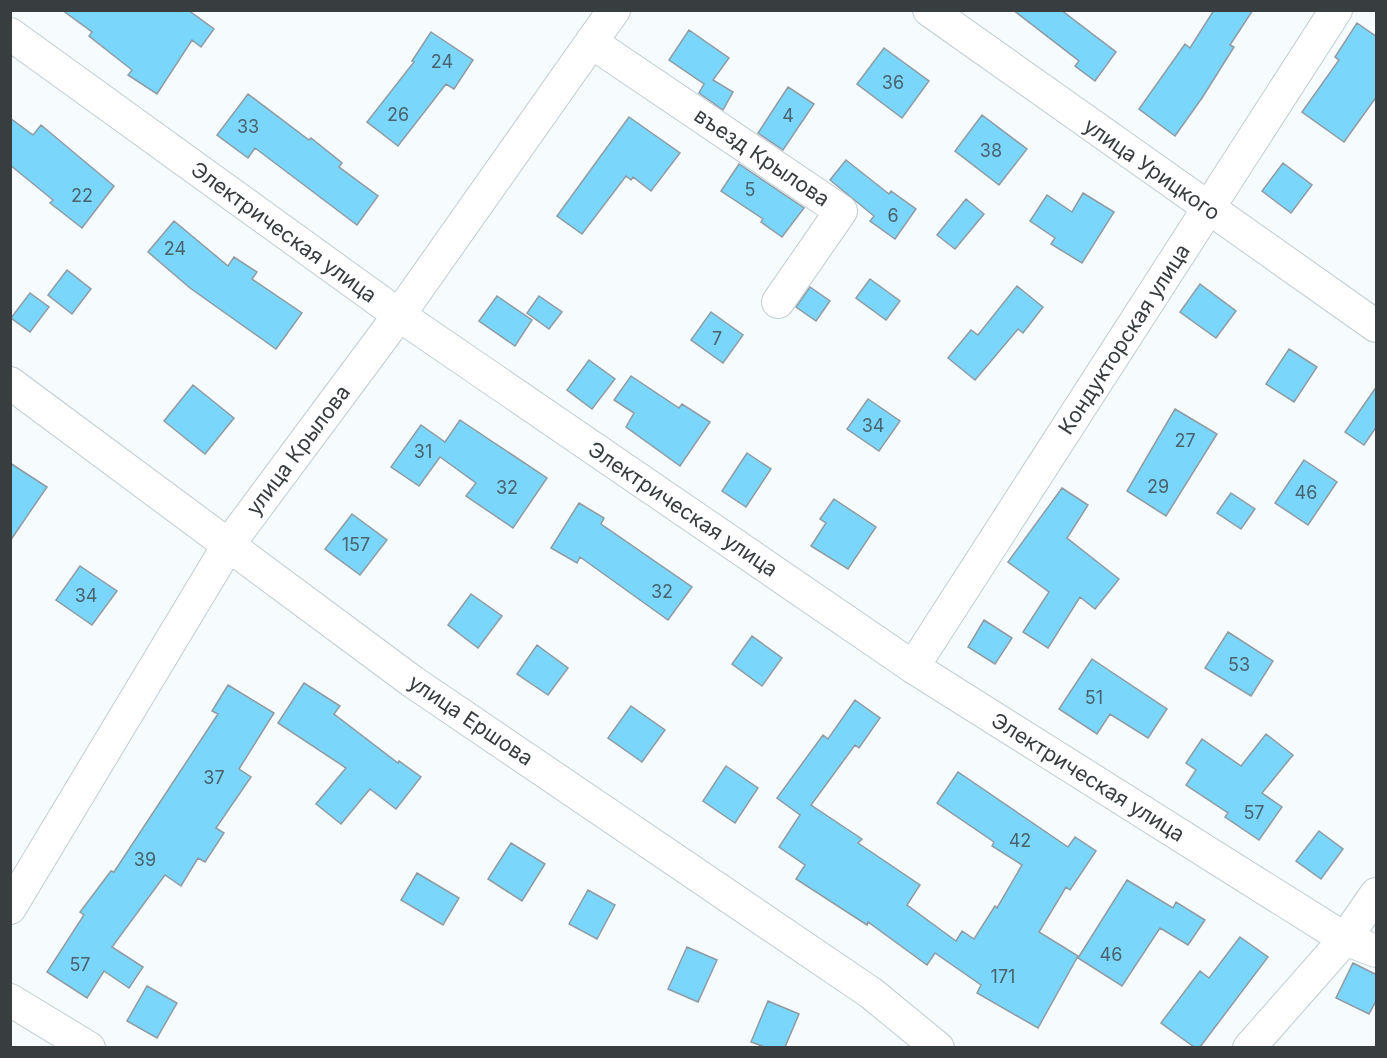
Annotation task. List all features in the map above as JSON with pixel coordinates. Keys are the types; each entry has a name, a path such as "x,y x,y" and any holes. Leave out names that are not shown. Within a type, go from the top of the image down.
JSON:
{"street":[{"name":"улица Крылова","path":"10,908 229,544 399,315 614,10"},
{"name":"улица Урицкого","path":"929,10 1208,209 1377,326"},
{"name":"Кондукторская улица","path":"913,667 1336,10"},
{"name":"Электрическая улица","path":"10,34 399,315 913,667 1345,939 1377,951"},
{"name":"въезд Крылова","path":"591,42 841,211 778,302"},
{"name":"улица Ершова","path":"10,383 413,682 871,993 938,1047"},
{"path":"1249,1047 1345,939 1377,894"},
{"path":"10,1000 89,1047"}],"building":[{"path":"62,10 188,10 214,29 201,47 192,40 157,94 128,75 132,70 89,36 92,32"},
{"path":"1013,10 1061,10 1116,52 1095,81 1075,66 1079,61"},
{"path":"1214,10 1253,10 1230,45 1234,47 1175,136 1139,109 1185,44 1190,48"},
{"path":"1357,23 1377,37 1377,96 1344,142 1302,112 1339,60 1335,57"},
{"path":"689,30 729,58 713,80 733,92 723,110 699,93 704,84 669,60"},
{"path":"431,32 473,60 454,89 446,84 398,146 367,122 414,62 412,61"},
{"path":"884,48 929,81 902,118 857,84"},
{"path":"788,87 814,104 783,150 758,133"},
{"path":"248,94 309,140 311,138 342,163 339,167 378,196 357,225 255,148 248,158 217,135"},
{"path":"982,115 1027,149 999,185 955,151"},
{"path":"629,117 680,153 651,191 633,177 631,180 626,176 582,234 557,216"},
{"path":"10,118 33,135 41,125 114,186 82,228 50,203 53,200 10,165"},
{"path":"846,160 889,194 891,191 916,209 895,239 870,221 874,216 830,180"},
{"path":"1283,163 1312,185 1291,213 1262,191"},
{"path":"739,164 804,208 782,237 761,222 763,219 721,191"},
{"path":"1083,193 1114,212 1082,263 1051,244 1055,238 1030,221 1047,195 1072,212"},
{"path":"966,199 984,214 955,249 937,235"},
{"path":"174,221 228,266 234,257 257,272 252,279 302,313 276,349 190,288 148,252"},
{"path":"67,270 91,289 72,314 48,295"},
{"path":"870,279 900,301 886,320 856,298"},
{"path":"1200,284 1236,311 1216,338 1180,312"},
{"path":"1017,286 1043,307 1023,333 1018,329 975,380 948,358 971,330 978,335"},
{"path":"810,287 830,301 816,321 796,307"},
{"path":"30,293 49,307 30,332 11,318"},
{"path":"497,296 532,320 515,346 479,321"},
{"path":"539,296 562,312 549,329 527,313"},
{"path":"711,312 743,335 723,363 691,340"},
{"path":"1289,349 1317,367 1294,402 1266,384"},
{"path":"589,360 615,379 592,409 567,390"},
{"path":"631,376 679,408 682,404 710,422 680,466 626,427 634,413 614,400"},
{"path":"193,385 234,418 205,454 164,421"},
{"path":"1377,386 1377,426 1364,445 1345,432"},
{"path":"868,399 900,421 879,451 847,429"},
{"path":"1175,409 1217,434 1166,516 1127,491"},
{"path":"460,420 547,478 513,528 466,496 476,483 440,457 419,486 391,467 421,425 445,442"},
{"path":"747,453 771,469 746,507 722,491"},
{"path":"1304,460 1337,482 1308,525 1275,503"},
{"path":"10,463 47,487 10,541"},
{"path":"1062,488 1088,505 1067,538 1119,579 1095,609 1080,597 1048,648 1023,632 1049,592 1008,562"},
{"path":"1231,493 1255,509 1241,529 1217,513"},
{"path":"834,499 876,527 848,569 811,546 826,523 820,519"},
{"path":"579,503 604,518 601,524 692,587 668,620 580,557 577,563 551,548"},
{"path":"352,514 387,540 360,575 325,549"},
{"path":"80,566 117,591 92,625 56,600"},
{"path":"471,594 502,616 478,648 448,625"},
{"path":"984,620 1012,638 995,664 968,647"},
{"path":"1228,632 1273,661 1251,696 1205,668"},
{"path":"752,636 782,658 762,686 732,664"},
{"path":"537,645 568,668 548,695 517,674"},
{"path":"1092,659 1167,709 1148,738 1110,714 1097,734 1059,709"},
{"path":"304,683 340,706 334,714 398,763 399,761 421,777 396,809 370,789 341,824 316,804 346,768 278,723"},
{"path":"228,685 274,713 239,769 251,777 216,828 224,833 205,862 198,858 181,886 165,875 112,947 143,967 129,988 104,971 87,998 47,972 84,915 80,912 111,871 114,872 218,714 212,711"},
{"path":"855,700 880,718 859,748 855,745 811,805 862,839 858,843 920,885 907,905 956,941 962,931 974,939 995,906 997,908 1022,865 992,846 994,842 937,803 958,772 1068,847 1075,837 1096,851 1070,890 1066,887 1039,932 1078,956 1038,1028 977,993 981,985 935,953 927,965 868,922 867,925 796,879 805,865 779,847 800,815 777,798 823,735 828,739"},
{"path":"631,706 665,730 642,762 608,738"},
{"path":"1266,734 1293,755 1262,793 1282,807 1259,840 1225,817 1228,813 1186,785 1196,770 1186,763 1202,739 1241,766"},
{"path":"726,766 758,788 735,823 703,801"},
{"path":"1319,831 1343,849 1321,879 1296,861"},
{"path":"511,843 545,864 522,901 488,879"},
{"path":"417,873 459,898 443,925 401,900"},
{"path":"1127,880 1173,908 1176,902 1205,920 1188,945 1160,928 1122,986 1078,958"},
{"path":"588,890 615,905 597,939 569,924"},
{"path":"1240,937 1268,957 1200,1047 1194,1047 1161,1023 1200,971 1209,978"},
{"path":"687,947 717,960 698,1002 668,989"},
{"path":"1353,963 1377,975 1377,999 1369,1014 1336,998"},
{"path":"147,986 177,1003 157,1038 127,1021"},
{"path":"768,1001 799,1014 785,1047 765,1047 751,1042"}]}
